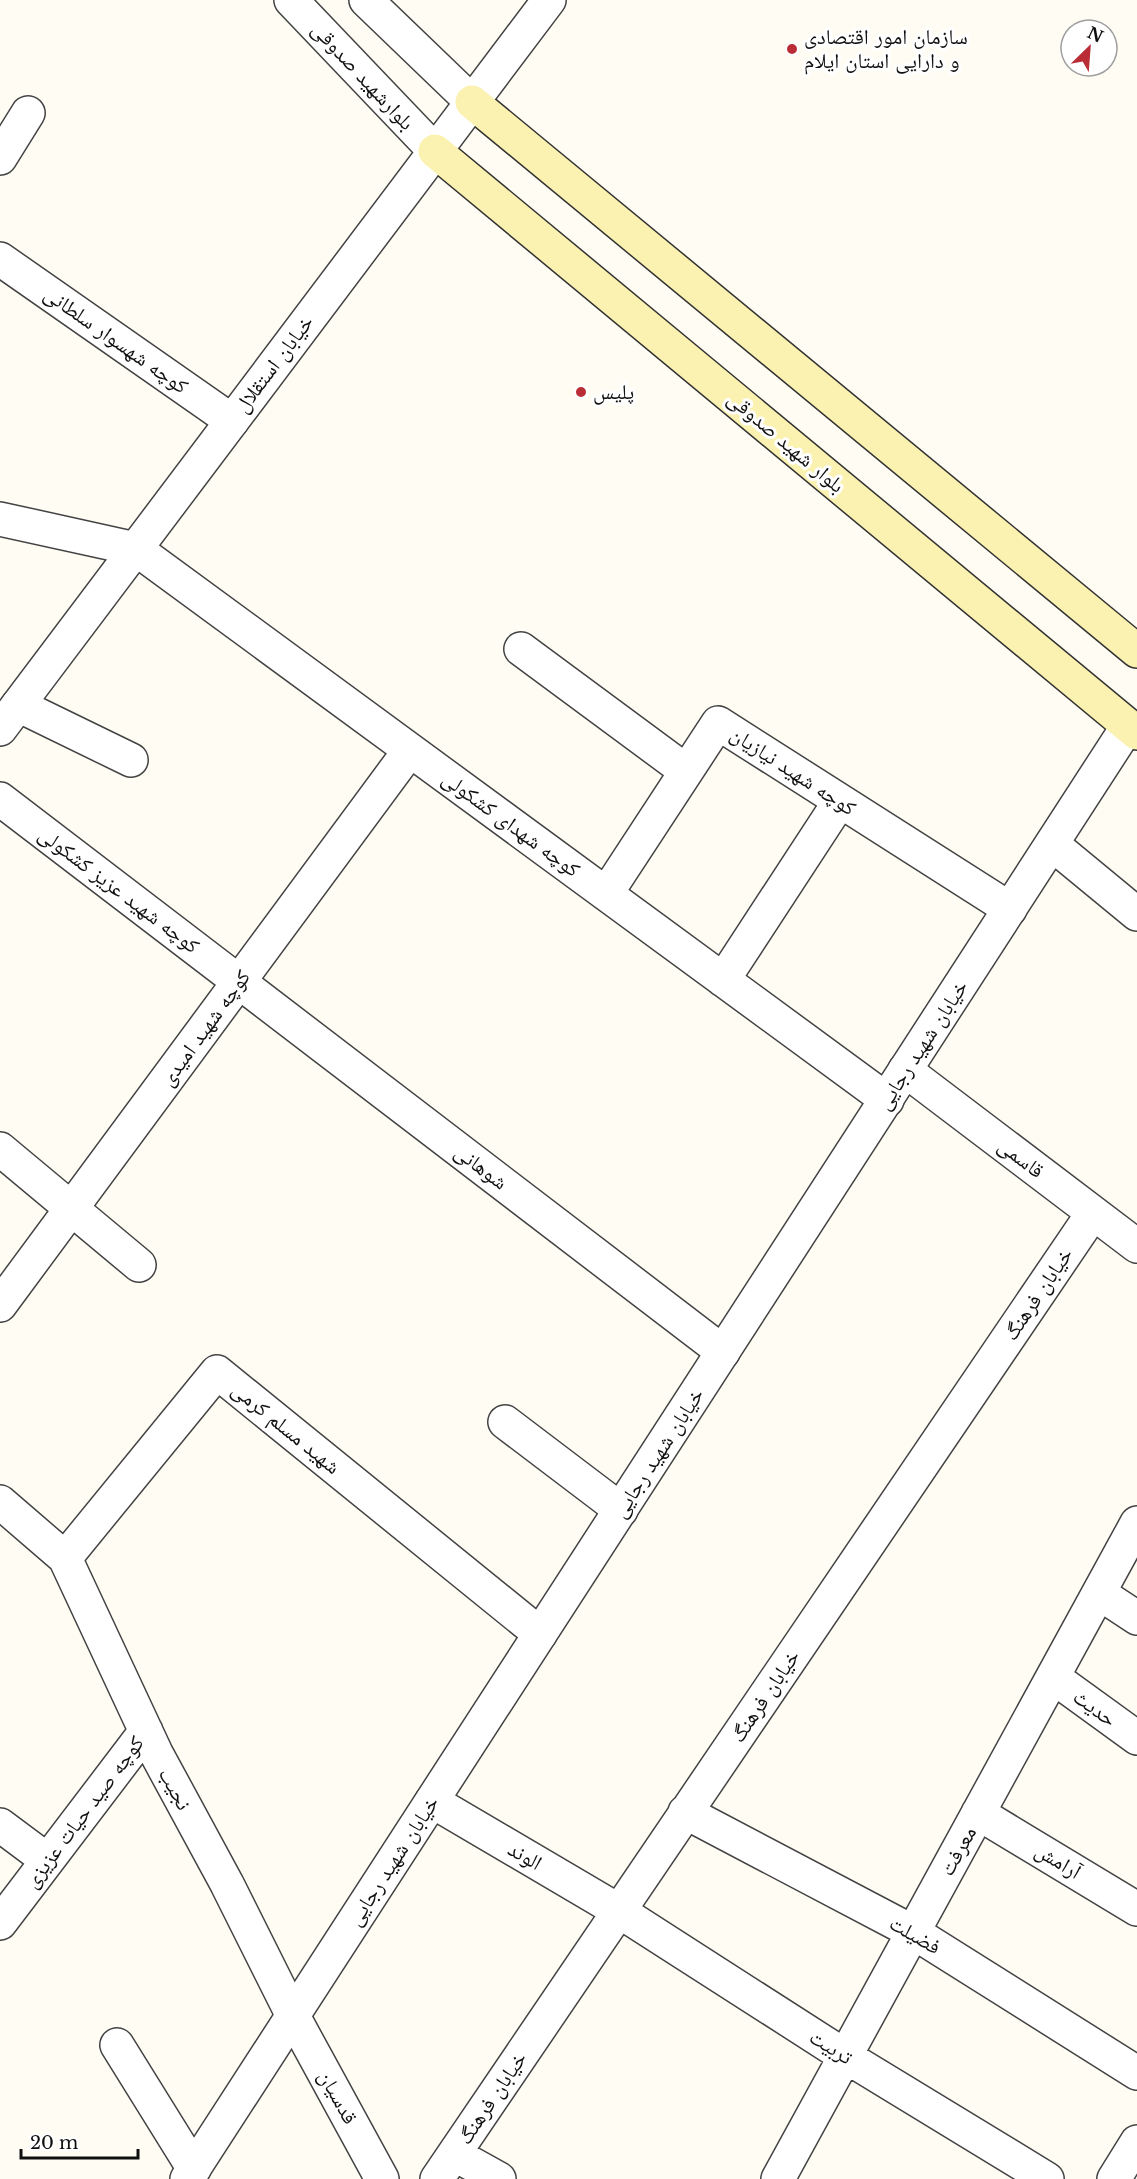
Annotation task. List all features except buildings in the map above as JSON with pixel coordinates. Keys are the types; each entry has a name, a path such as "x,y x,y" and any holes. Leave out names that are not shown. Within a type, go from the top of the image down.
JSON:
{"main road":[{"path":"472,102 1137,651"},
{"name":"بلوار شهید صدوقی","path":"435,152 1133,730"}],"street":[{"name":"بلوارشهید صدوقی","path":"291,0 435,152"},
{"path":"366,0 472,102"},
{"name":"خیابان استقلال","path":"9,717 549,0"},
{"path":"0,158 28,113"},
{"name":"کوچه شهسوار سلطانی","path":"0,260 232,421"},
{"path":"0,519 136,549"},
{"name":"کوچه شهدای کشکولی","path":"136,549 887,1100"},
{"path":"521,650 686,771"},
{"path":"9,717 131,760"},
{"name":"کوچه شهید نیازیان","path":"606,894 718,723 1010,909"},
{"name":"خیابان شهید رجایی","path":"190,2174 1052,844 1133,730"},
{"name":"کوچه شهید امیدی","path":"0,1305 410,750"},
{"name":"کوچه شهید عزیز کشکولی","path":"0,799 239,981"},
{"path":"723,980 840,801"},
{"path":"1052,844 1137,914"},
{"name":"شوهانی","path":"239,981 723,1352"},
{"name":"قاسمی","path":"905,1070 1137,1246"},
{"path":"0,1149 140,1265"},
{"name":"خیابان فرهنگ","path":"445,2167 1093,1213"},
{"name":"شهید مسلم کرمی","path":"65,1558 217,1372 540,1634"},
{"path":"505,1422 621,1510"},
{"path":"0,1502 65,1558"},
{"name":"معرفت","path":"781,2178 845,2056 1137,1523"},
{"name":"نجیب","path":"65,1558 156,1753 227,1884 293,2016"},
{"path":"1099,1593 1137,1618"},
{"name":"حدیث","path":"1053,1677 1137,1738"},
{"name":"کوچه صید حیات عزیزی","path":"0,1923 146,1731"},
{"name":"الوند","path":"432,1801 619,1911"},
{"name":"فضیلت","path":"685,1812 913,1932 1137,2073"},
{"name":"آرامش","path":"978,1813 1137,1908"},
{"path":"0,1825 47,1860"},
{"name":"تربیت","path":"619,1911 845,2056 1047,2179"},
{"name":"قدسیان","path":"293,2016 382,2179"},
{"path":"117,2045 190,2174"},
{"path":"1114,2179 1137,2142"},
{"path":"445,2167 498,2179"}],"place":[{"name":"سازمان امور اقتصادی و دارایی استان ایلام","path":"792,49"},
{"name":"پلیس","path":"581,392"}]}
